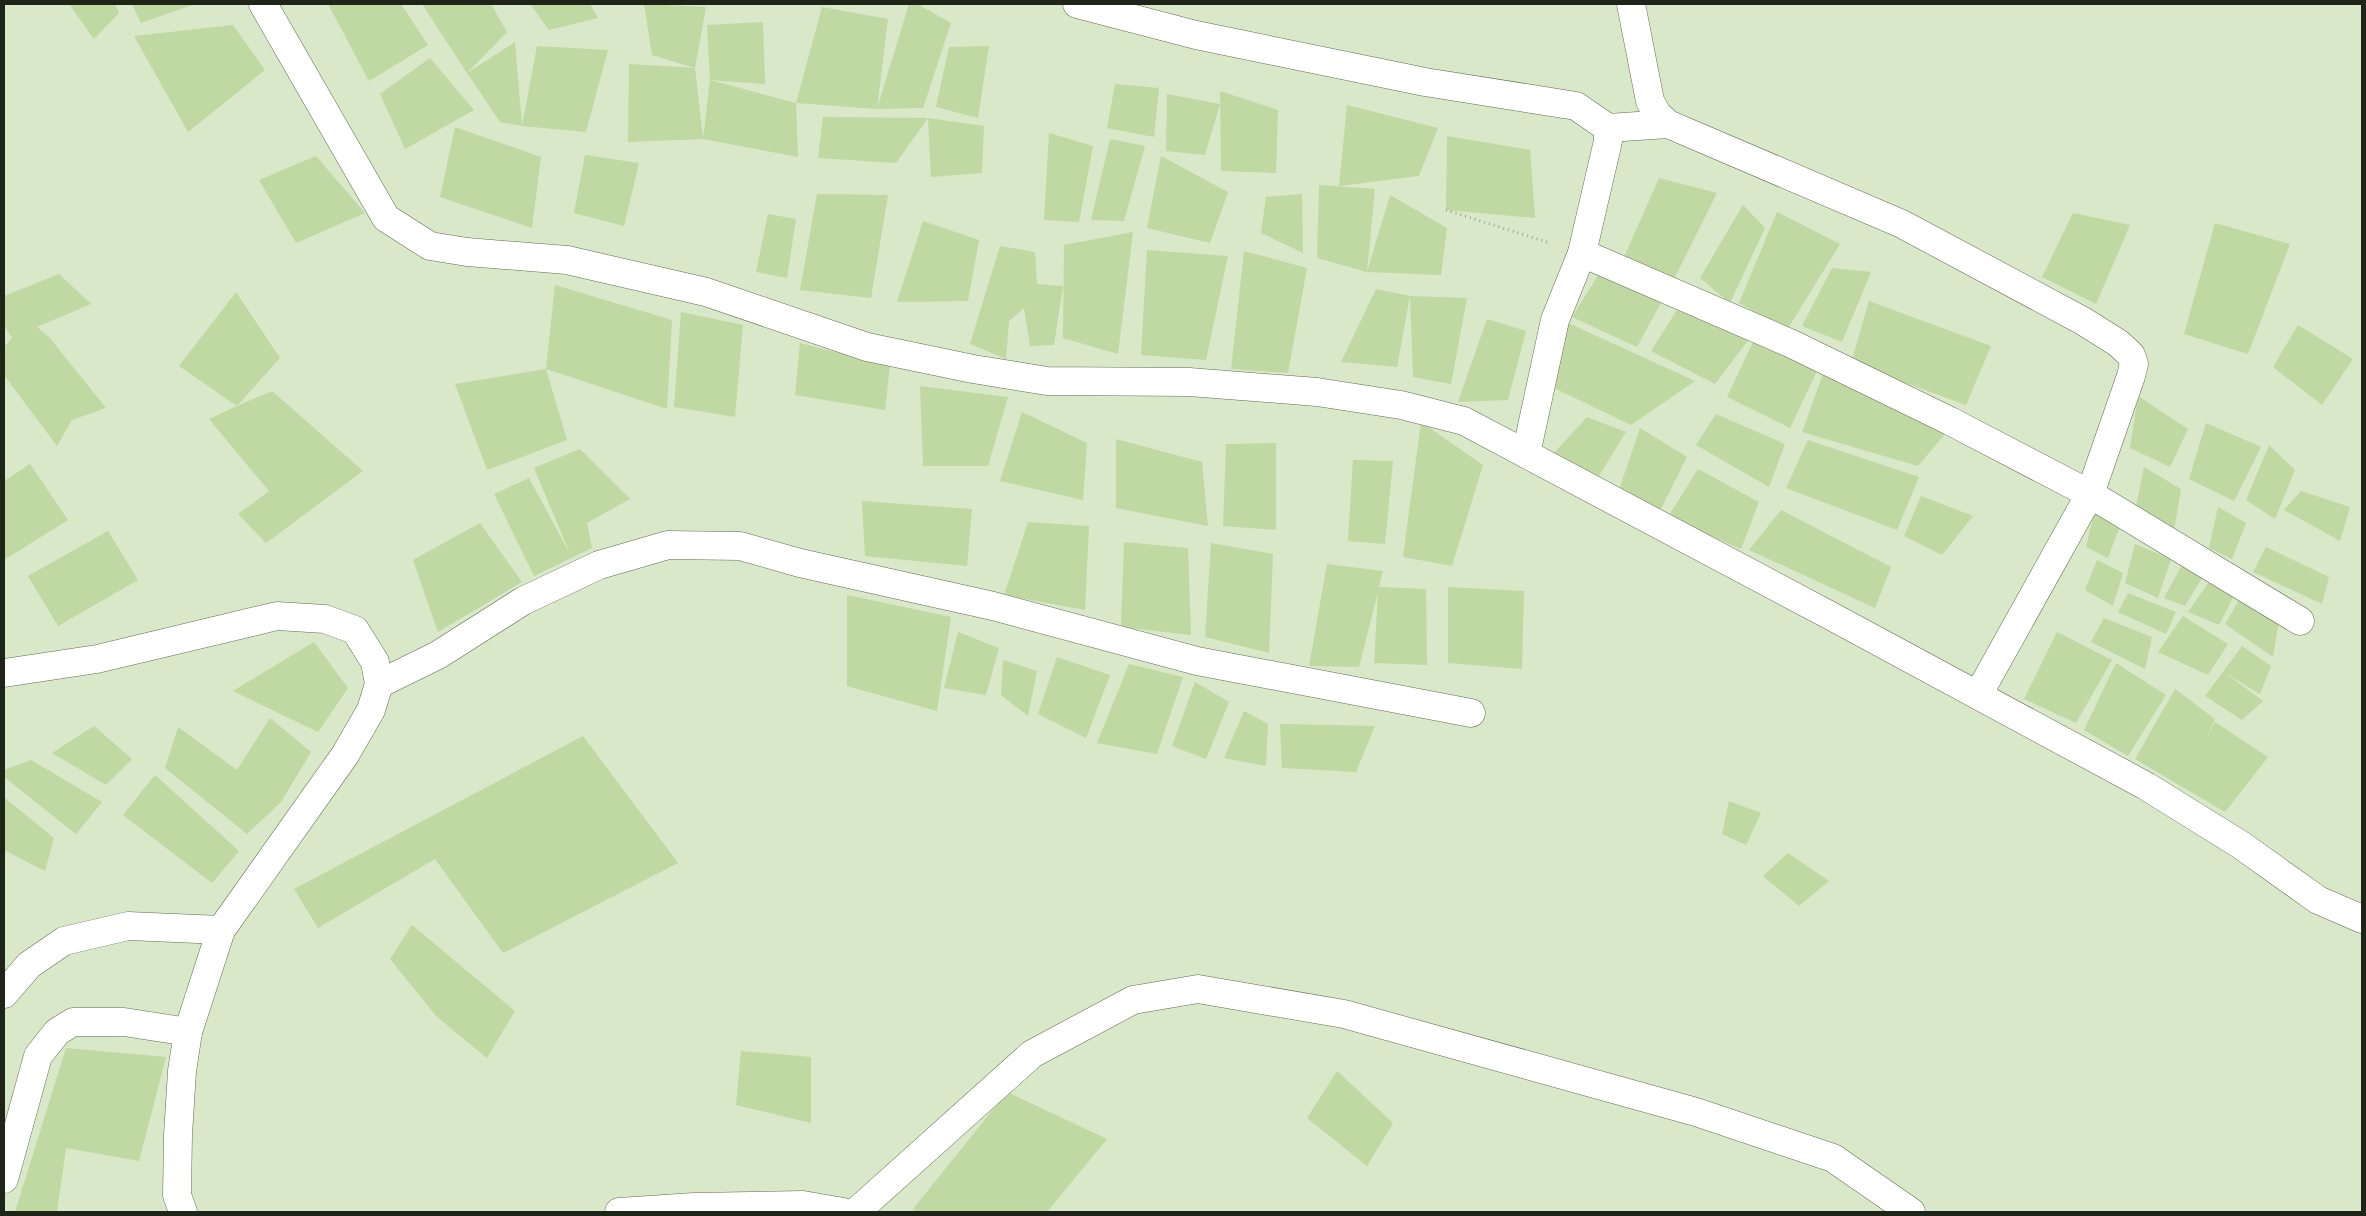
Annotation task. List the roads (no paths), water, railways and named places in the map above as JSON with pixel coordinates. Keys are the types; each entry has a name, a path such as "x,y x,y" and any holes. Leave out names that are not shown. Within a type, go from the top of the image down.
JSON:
{"street":[{"path":"263,4 386,218 430,246 576,262 706,292 867,347 973,369 1048,381 1189,382 1317,392 1401,406 1464,422 2146,786 2241,845 2318,900 2362,918"},
{"path":"1077,4 1196,35 1416,80 1498,95 1576,106 1608,128 1668,124"},
{"path":"1631,4 1650,101 1657,114 1668,124 1902,224 2083,322 2125,349 2131,355 2134,364 2090,494 1978,695"},
{"path":"1526,454 1555,320 1582,253 1608,141 1608,128"},
{"path":"1582,253 1792,344 1950,421 2090,494 2300,621"},
{"path":"379,684 438,655 524,601 598,565 668,545 740,546 800,563 993,606 1197,661 1471,713"},
{"path":"4,673 97,659 276,616 325,619 355,630 375,662 379,684 371,710 345,755 220,930 188,1032 182,1071 177,1195 183,1212"},
{"path":"4,994 29,966 64,941 128,926 220,930"},
{"path":"856,1212 1032,1054 1133,1000 1198,989 1344,1014 1696,1112 1833,1158 1910,1212"},
{"path":"4,1179 38,1056 57,1032 73,1022 124,1022 188,1032"},
{"path":"619,1212 694,1207 803,1205 843,1212"}]}
